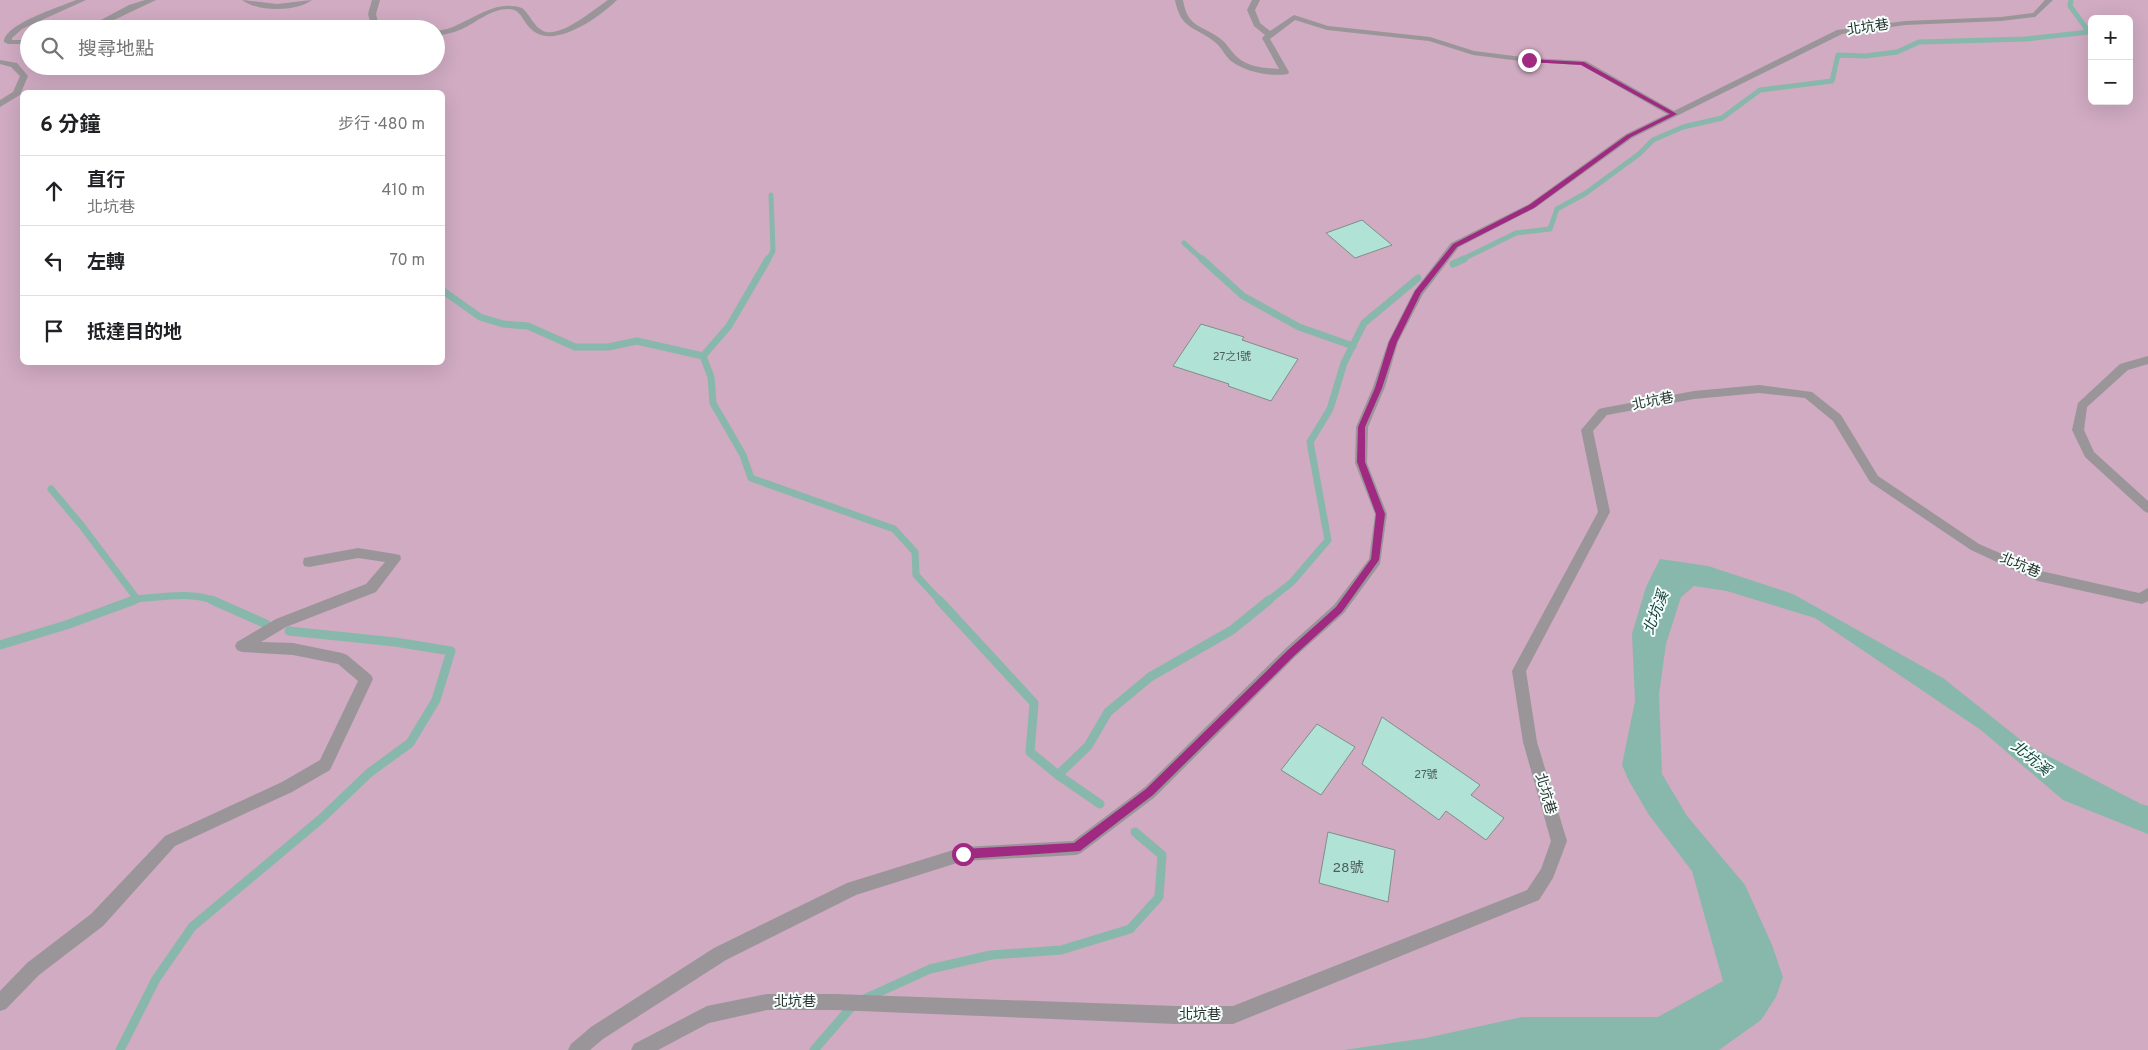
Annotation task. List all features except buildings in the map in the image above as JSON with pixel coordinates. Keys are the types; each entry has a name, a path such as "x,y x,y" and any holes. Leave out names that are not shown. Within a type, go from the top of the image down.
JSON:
{"street":[{"path":"35,20 82,0"},
{"path":"106,20 132,7 152,0"},
{"path":"246,0 272,6 299,4 308,0"},
{"path":"373,20 372,14 376,0"},
{"path":"445,32 456,29 480,14 498,8 512,7 522,11 533,28 547,34 570,31 613,0"},
{"path":"1179,0 1180,14 1194,29 1219,41 1234,59 1257,70 1285,72 1266,38 1294,17 1327,28 1430,39 1473,53 1529,60 1582,63 1674,114"},
{"path":"1256,0 1251,10 1257,24 1270,35"},
{"name":"北坑巷","path":"577,1050 597,1033 720,954 853,888 963,854 1076,848 1150,792 1291,652 1339,609 1375,560 1380,514 1361,462 1362,427 1379,388 1393,342 1418,292 1455,245 1532,206 1629,136 1811,48 1840,32 1905,23 2001,19 2035,15 2049,0"},
{"path":"20,27 8,37 8,42 20,42"},
{"path":"0,62 14,65 20,72"},
{"path":"0,104 17,92 23,75"},
{"path":"2148,360 2124,367 2082,406 2078,430 2089,454 2148,508"},
{"name":"北坑巷","path":"640,1050 707,1015 767,1002 835,1002 1176,1015 1233,1015 1533,895 1547,872 1559,841 1530,742 1519,671 1604,512 1587,430 1603,412 1694,395 1759,389 1808,395 1837,418 1874,479 1976,546 2038,576 2142,598 2148,593"},
{"path":"0,1003 33,969 97,920 170,841 287,787 325,765 366,679 342,659 293,649 242,646 281,623 371,588 395,559 358,553 309,562"}],"shaded area":[{"path":"0,0 2148,0 2148,1050 0,1050"}],"water":[{"name":"北坑溪","path":"1660,559 1708,566 1793,594 1943,678 2027,745 2148,806 2148,834 2063,800 1981,730 1815,618 1727,591 1694,586 1681,597 1666,644 1659,694 1662,774 1687,816 1745,885 1772,945 1783,977 1776,997 1761,1020 1719,1050 1344,1050 1426,1038 1522,1017 1658,1017 1723,981 1692,871 1649,815 1622,765 1635,701 1632,634 1646,587"}],"waterway":[{"path":"1461,260 1516,233 1550,229 1557,209 1586,193 1639,154 1653,140 1683,127 1722,118 1760,90 1832,81 1838,55 1865,56 1897,52 1919,42 2026,39 2089,32 2070,6 2071,0"},
{"path":"768,260 773,251 771,195"},
{"path":"1184,243 1203,260"},
{"path":"703,356 729,326 768,259"},
{"path":"1202,259 1243,296 1299,327 1353,346"},
{"path":"1453,264 1464,259"},
{"path":"1353,346 1364,323 1418,278"},
{"path":"445,292 480,317 503,324 528,326 575,347 608,347 637,341 703,356"},
{"path":"1268,601 1292,582 1328,540 1310,442 1330,409 1344,363 1353,346"},
{"path":"703,356 711,377 713,403 743,455 751,478 894,529 915,552 916,575 940,601"},
{"path":"51,489 82,526 137,599"},
{"path":"137,599 187,595 212,600"},
{"path":"130,601 137,599"},
{"path":"0,645 66,625 134,600"},
{"path":"212,600 266,624"},
{"path":"939,600 1034,703 1030,752 1058,775"},
{"path":"1058,775 1088,746 1108,712 1150,677 1232,630 1269,600"},
{"path":"120,1050 156,979 192,927 322,818 369,773 410,743 436,700 451,651 395,642 289,631"},
{"path":"1058,775 1100,804"},
{"path":"864,999 930,969 991,955 1061,950 1130,929 1159,897 1162,855 1135,832"},
{"path":"814,1050 854,1004"}],"route":[{"path":"963,854 1076,848 1150,792 1291,652 1339,609 1375,560 1380,514 1361,462 1362,427 1379,388 1393,342 1418,292 1455,245 1532,206 1629,136 1674,114 1582,63 1529,60"}]}
